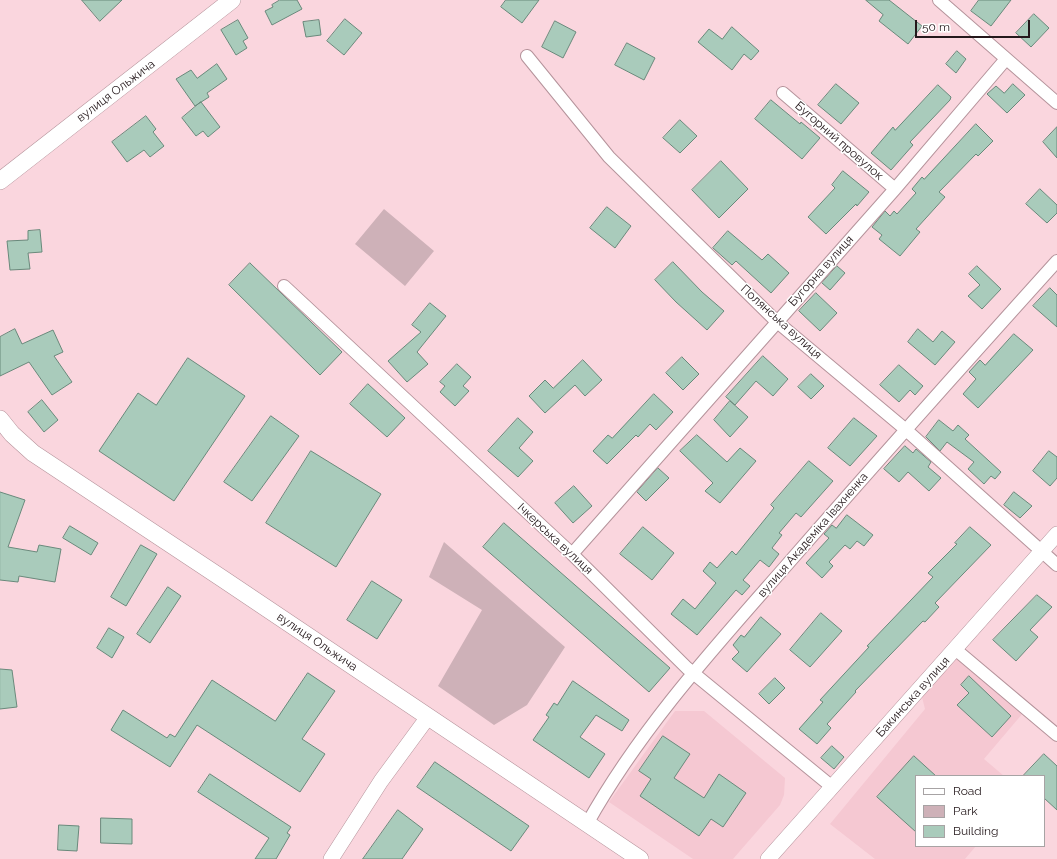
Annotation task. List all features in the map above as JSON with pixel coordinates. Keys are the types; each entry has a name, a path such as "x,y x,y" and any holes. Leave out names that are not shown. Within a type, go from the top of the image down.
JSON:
{"main road":[{"name":"вулиця Ольжича","path":"0,181 232,0"},
{"name":"вулиця Ольжича","path":"0,419 12,434 33,454 223,578 640,859"}],"street":[{"path":"939,0 1057,103"},
{"name":"Полянська вулиця","path":"527,56 609,157 776,321 905,429 1057,565"},
{"name":"Бугорна вулиця","path":"572,554 894,189 1006,59"},
{"name":"Бугорний провулок","path":"783,94 894,189"},
{"name":"вулиця Академіка Івахненка","path":"587,824 657,717 692,673 905,429 1057,261"},
{"name":"Ічкерська вулиця","path":"284,286 572,554 692,673 831,786"},
{"name":"Бакинська вулиця","path":"768,859 831,786 1057,534"},
{"path":"955,649 1057,735"},
{"path":"330,859 382,781 428,717"}],"shaded area":[{"path":"957,657 1023,713 984,759 1003,775 915,775 915,847 975,847 965,859 875,859 830,824 925,709 922,697"},
{"path":"675,711 704,711 785,778 784,795 780,805 733,859 693,859 609,802"}],"green space":[{"path":"384,209 434,251 405,286 355,244"},
{"path":"444,542 565,647 527,705 494,725 438,686 482,610 429,577"}],"building":[{"path":"82,0 122,0 100,21"},
{"path":"280,0 297,0 302,9 272,25 265,11 273,7 272,5"},
{"path":"506,0 539,0 522,23 501,7"},
{"path":"866,0 889,0 922,26 908,44 879,21 883,15"},
{"path":"979,0 1011,0 991,26 971,11"},
{"path":"1034,14 1049,28 1031,47 1016,33"},
{"path":"345,19 362,33 344,55 327,41"},
{"path":"238,20 248,38 243,41 247,48 236,55 221,30"},
{"path":"319,20 321,35 306,37 303,22"},
{"path":"555,21 576,32 563,58 542,47"},
{"path":"732,27 759,51 751,60 744,54 732,70 698,42 709,29 722,39"},
{"path":"627,43 655,58 644,80 615,65"},
{"path":"957,51 966,59 956,73 946,64"},
{"path":"217,64 227,79 207,93 209,97 195,106 176,79 191,70 197,78"},
{"path":"836,84 859,103 841,124 818,105"},
{"path":"1013,84 1025,95 1007,113 987,94 996,86 1004,93"},
{"path":"938,85 951,97 950,100 910,142 913,145 891,170 871,153 893,127 895,130"},
{"path":"771,100 820,138 802,159 755,119"},
{"path":"201,102 220,127 208,137 203,131 196,136 182,118"},
{"path":"146,116 156,129 153,132 164,146 150,157 144,150 127,162 112,142"},
{"path":"680,120 697,136 680,153 663,138"},
{"path":"976,124 993,141 978,156 976,154 939,192 945,197 916,229 920,232 900,256 879,239 882,235 872,227 885,211 890,216 894,211 897,214 916,193 912,189 922,177 924,179"},
{"path":"1057,127 1057,158 1043,142"},
{"path":"721,161 748,189 719,218 692,190"},
{"path":"843,171 869,192 857,206 856,204 826,234 808,217 835,188 832,185"},
{"path":"1040,189 1057,205 1057,213 1047,223 1026,204"},
{"path":"607,207 631,226 615,248 590,228"},
{"path":"40,230 42,252 28,253 30,269 10,270 7,241 28,240 28,231"},
{"path":"728,231 762,260 768,254 789,273 771,293 736,261 732,265 713,248"},
{"path":"673,262 702,292 724,311 707,330 676,302 655,280"},
{"path":"250,263 342,352 320,375 229,285"},
{"path":"837,266 845,273 830,290 822,283"},
{"path":"977,266 1001,289 982,309 968,296 980,285 969,274"},
{"path":"1050,288 1057,295 1057,327 1033,306"},
{"path":"816,293 837,313 820,331 799,311"},
{"path":"430,303 446,316 417,352 428,364 407,382 388,361 421,332 412,325"},
{"path":"15,329 22,344 53,330 63,352 54,356 72,382 52,395 29,362 0,376 0,337"},
{"path":"918,329 933,342 942,331 955,342 935,365 908,342"},
{"path":"1014,334 1033,350 978,408 963,394 976,379 969,372 980,360 985,365"},
{"path":"763,356 788,379 773,396 756,381 735,405 726,397"},
{"path":"682,357 699,374 683,390 666,373"},
{"path":"188,358 245,396 174,501 99,451 138,393 156,405"},
{"path":"583,360 602,380 585,396 575,385 545,413 529,396 545,380 553,388"},
{"path":"457,364 471,377 463,386 469,391 455,406 440,392 445,386 440,382"},
{"path":"899,365 923,386 915,395 910,390 899,402 880,385"},
{"path":"811,374 824,386 811,399 798,387"},
{"path":"368,384 405,418 387,437 350,404"},
{"path":"654,394 673,412 656,430 650,424 638,437 636,435 607,464 593,451 608,435 612,438"},
{"path":"42,400 58,420 44,432 28,412"},
{"path":"730,401 748,417 730,437 714,420"},
{"path":"271,416 299,436 252,501 224,482"},
{"path":"518,418 533,432 519,448 533,461 518,477 488,451"},
{"path":"854,418 877,436 850,466 828,448"},
{"path":"939,420 953,431 958,425 969,435 965,439 1001,472 995,479 991,476 984,484 968,469 974,462 947,442 940,451 926,437"},
{"path":"697,435 727,462 740,448 756,461 720,503 705,491 713,483 680,451"},
{"path":"905,446 913,453 916,449 931,462 928,467 941,478 929,491 908,472 899,482 884,469"},
{"path":"311,451 381,494 336,567 266,523"},
{"path":"1049,451 1057,457 1057,478 1050,486 1033,471"},
{"path":"809,461 833,481 801,517 796,513 779,533 782,535 772,548 779,554 769,567 760,560 743,580 750,586 742,595 736,590 697,635 671,614 683,599 695,609 716,583 703,571 710,562 717,568 732,551 736,555 774,508 771,505"},
{"path":"658,468 669,478 646,501 637,492"},
{"path":"574,486 592,506 573,523 555,503"},
{"path":"0,492 25,500 8,547 37,552 39,545 61,549 55,582 19,576 18,582 0,580"},
{"path":"1014,492 1032,506 1020,518 1004,505"},
{"path":"847,515 873,535 864,546 857,541 850,549 845,545 829,562 833,566 822,578 806,563 829,538 824,534 832,525 836,528"},
{"path":"504,523 670,668 649,692 483,547"},
{"path":"70,526 98,543 91,555 63,538"},
{"path":"643,527 674,553 652,580 620,554"},
{"path":"970,527 991,545 935,603 939,607 925,622 923,621 855,691 856,692 827,724 831,728 817,744 799,729 823,702 820,700 869,647 867,646 933,577 928,573 957,544 955,543"},
{"path":"141,545 157,554 126,606 111,597"},
{"path":"372,581 402,600 377,639 347,620"},
{"path":"168,587 181,596 150,643 137,634"},
{"path":"1037,595 1052,607 1030,630 1038,637 1016,661 993,640"},
{"path":"821,613 842,631 810,667 790,650"},
{"path":"761,617 781,634 747,672 732,659 739,652 733,645 741,635 744,637"},
{"path":"109,628 124,637 112,658 97,648"},
{"path":"0,669 12,670 17,707 0,709"},
{"path":"308,673 335,691 302,739 325,754 300,792 197,725 170,767 111,730 123,710 167,738 170,734 175,737 212,680 275,721"},
{"path":"969,676 1011,716 992,737 957,705 969,693 961,685"},
{"path":"775,678 785,688 769,704 759,694"},
{"path":"573,681 629,720 622,731 596,715 580,737 605,754 589,778 533,740 549,717 546,715 554,703 557,705"},
{"path":"663,736 690,754 674,778 704,798 719,774 746,793 723,827 711,819 699,836 640,796 651,779 639,771"},
{"path":"832,746 844,757 834,769 821,758"},
{"path":"1044,754 1057,766 1057,810 1045,799 1045,775 1024,775"},
{"path":"914,756 935,775 915,775 915,831 877,797"},
{"path":"435,762 529,826 511,851 417,787"},
{"path":"210,774 291,827 287,833 290,835 276,859 255,859 269,838 198,792"},
{"path":"398,810 423,829 402,859 363,859"},
{"path":"101,818 132,819 132,844 101,843"},
{"path":"59,825 79,826 77,851 58,850"}]}
